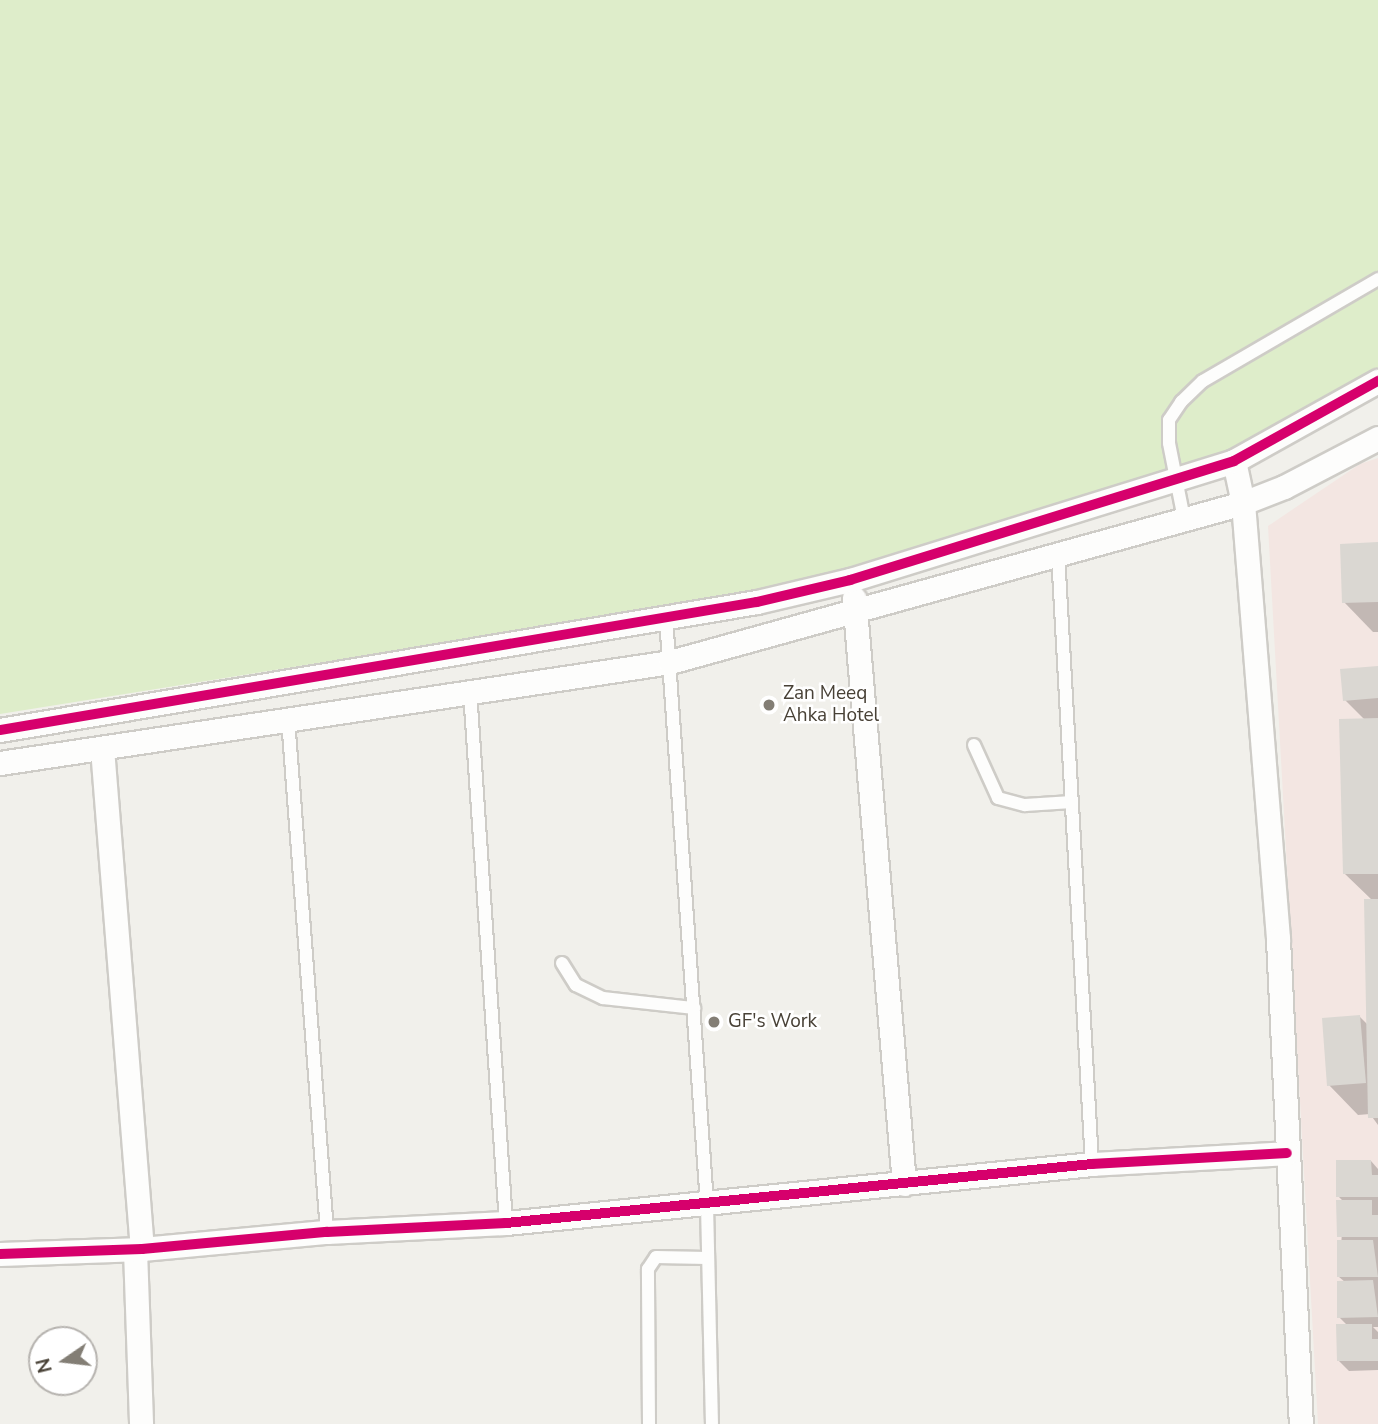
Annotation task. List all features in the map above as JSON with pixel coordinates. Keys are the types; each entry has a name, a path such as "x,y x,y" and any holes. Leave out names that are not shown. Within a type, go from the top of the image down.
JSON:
{"street":[{"path":"0,730 666,618 850,580 1234,461 1378,381"},
{"path":"0,763 670,662 1243,503 1284,488 1378,438"},
{"path":"1234,461 1243,503 1278,939 1300,1424"},
{"path":"850,580 857,610 904,1184"},
{"path":"102,748 138,1249 141,1424"},
{"path":"0,1254 138,1249 327,1232 506,1223 707,1205 1092,1164 1287,1153"}],"lane":[{"path":"1184,519 1175,481 1169,420 1181,402 1203,381 1378,279"},
{"path":"1058,554 1092,1164"},
{"path":"666,618 707,1205 712,1424"},
{"path":"470,691 506,1223"},
{"path":"288,719 327,1232"},
{"path":"974,745 998,798 1025,805 1072,802"},
{"path":"562,963 576,985 603,998 694,1008"},
{"path":"649,1424 648,1269 656,1257 707,1258"}],"shaded area":[{"path":"1378,458 1378,1424 1318,1424 1268,526 1360,464"}],"green space":[{"path":"0,0 1378,0 1378,391 1148,490 749,594 0,714"}],"building":[{"path":"1378,542 1378,602 1342,603 1340,544"},
{"path":"1378,666 1378,698 1343,701 1340,669"},
{"path":"1378,718 1378,874 1343,874 1339,719"},
{"path":"1364,899 1378,899 1378,1118 1368,1118"},
{"path":"1360,1015 1366,1083 1327,1086 1322,1018"},
{"path":"1336,1160 1371,1160 1372,1175 1378,1175 1378,1197 1336,1197"},
{"path":"1336,1200 1372,1200 1372,1215 1378,1215 1378,1237 1337,1237"},
{"path":"1337,1240 1373,1240 1378,1277 1337,1277"},
{"path":"1373,1280 1378,1317 1337,1318 1337,1281"},
{"path":"1336,1324 1372,1324 1372,1339 1378,1339 1378,1361 1337,1361"}],"cycle path":[{"path":"0,730 757,602 850,580 1234,461 1378,381"},
{"path":"0,1254 142,1249 327,1232 506,1223 1092,1164 1287,1153"}],"place":[{"name":"Zan Meeq Ahka Hotel","path":"769,705"},
{"name":"GF's Work","path":"714,1022"}]}
